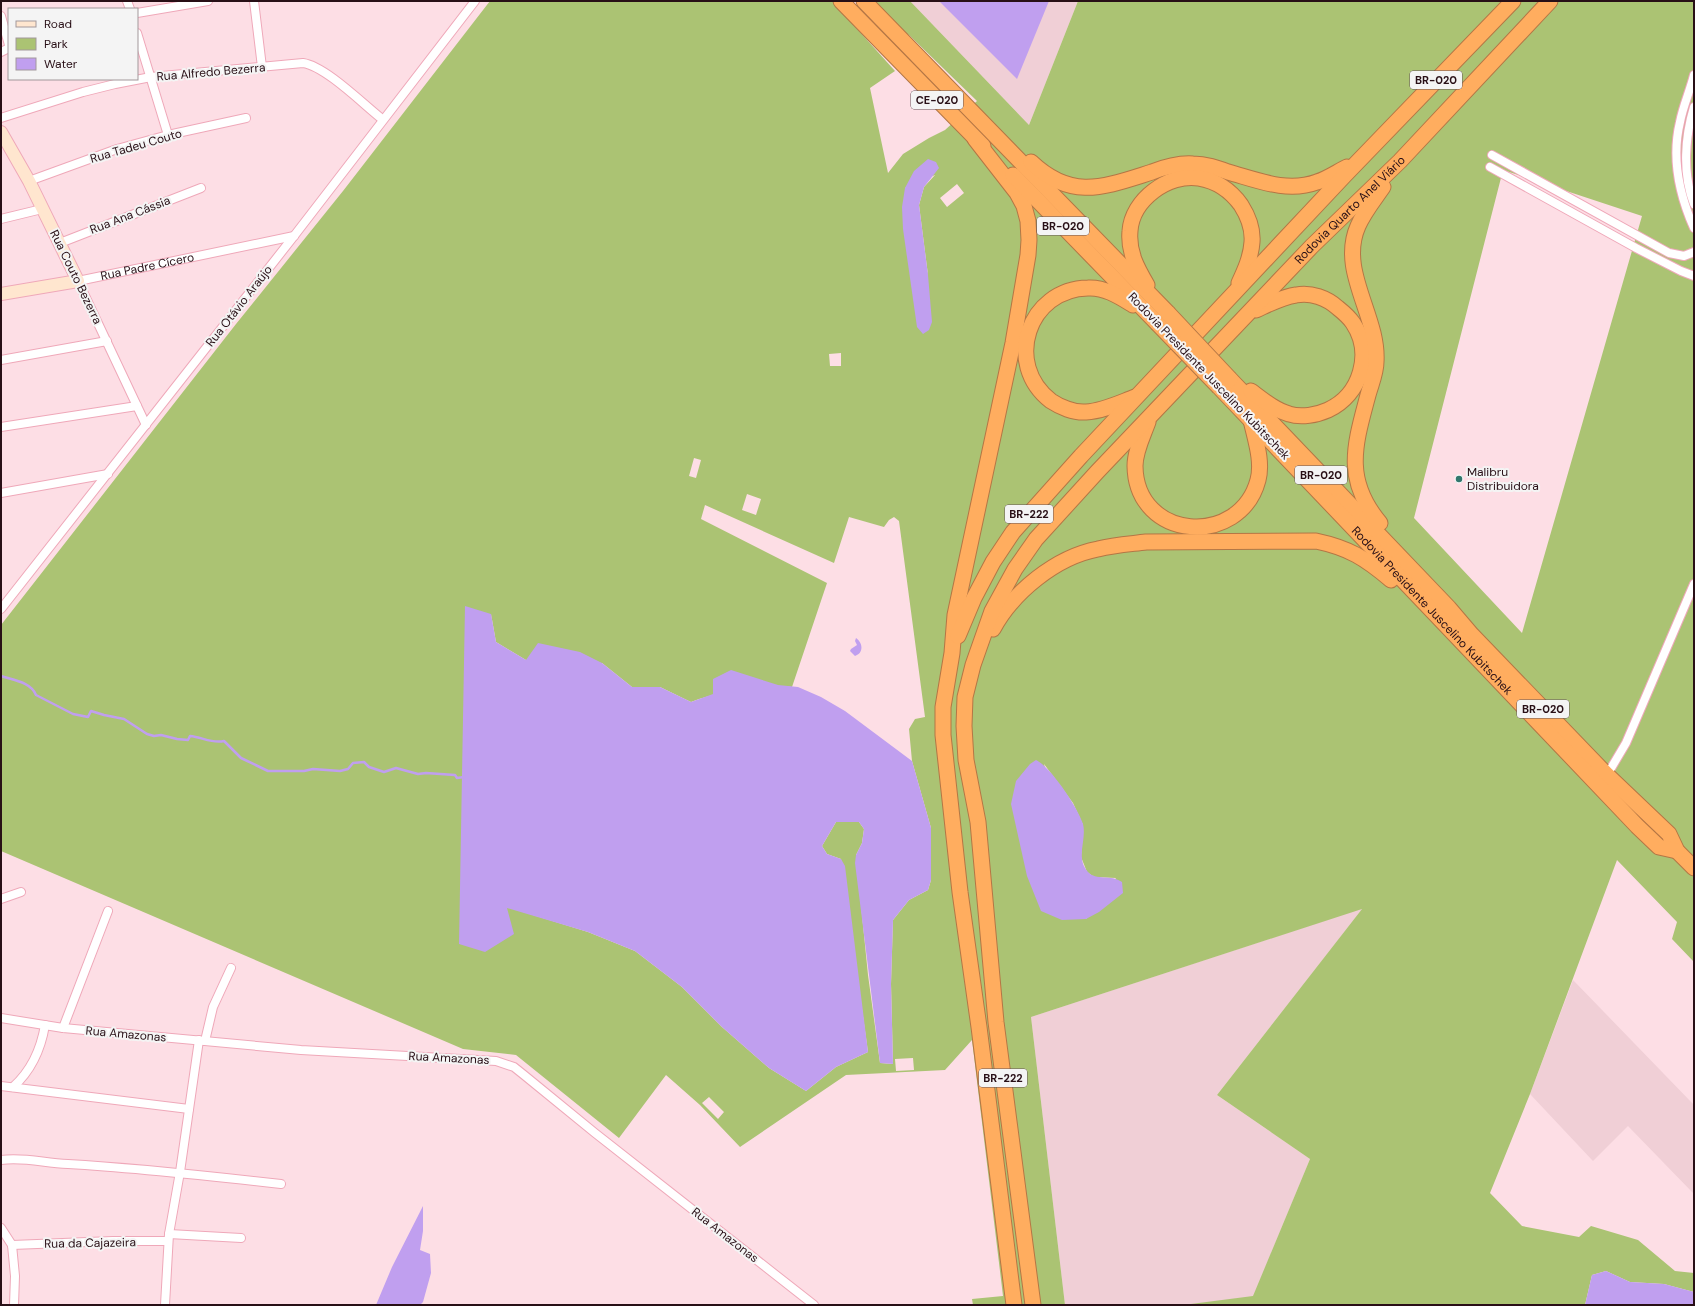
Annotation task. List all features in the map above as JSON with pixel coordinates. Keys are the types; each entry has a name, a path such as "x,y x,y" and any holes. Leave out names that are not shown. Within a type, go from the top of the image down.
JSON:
{"highway":[{"name":"Rodovia Presidente Juscelino Kubitschek","path":"841,1 976,139 1159,315 1410,566 1472,635 1607,775 1669,834 1677,851 1694,868"},
{"name":"Rodovia Presidente Juscelino Kubitschek","path":"864,1 998,140 1159,315"},
{"name":"BR-020","path":"1234,294 1360,159 1513,1"},
{"name":"Rodovia Quarto Anel Viário","path":"1149,418 1312,246 1400,161 1550,1"},
{"path":"964,726 952,653 955,615 1012,343 1028,255 1029,240 1028,221 1024,206 1018,193 976,139"},
{"path":"998,140 1006,142 1018,150 1036,167 1060,182 1072,186 1087,188 1110,185 1168,166 1183,164 1206,165 1276,186 1291,187 1317,182 1360,159"},
{"path":"1400,161 1358,226 1354,243 1353,257 1355,272 1370,320 1376,346 1376,363 1357,434 1354,458 1356,478 1364,502 1400,546 1410,566"},
{"path":"1159,315 1133,259 1130,231 1134,214 1145,198 1163,185 1185,178 1198,178 1210,181 1226,188 1245,211 1251,227 1251,252 1234,294"},
{"path":"1138,396 1103,409 1085,412 1072,410 1056,404 1044,395 1036,385 1029,370 1026,355 1026,342 1032,323 1047,304 1057,296 1073,291 1088,288 1101,289 1159,315"},
{"name":"BR-222","path":"1014,1305 942,734 943,708 952,653 980,586 993,562 1013,532 1081,456 1234,294"},
{"path":"1228,383 1244,386 1278,410 1291,415 1305,416 1320,414 1344,400 1356,384 1361,372 1361,341 1358,332 1346,315 1330,301 1311,295 1296,294 1270,303 1247,315"},
{"name":"Rodovia Presidente Juscelino Kubitschek","path":"1228,383 1250,419 1637,826 1659,847 1677,851"},
{"path":"1149,418 1139,445 1135,465 1141,493 1149,505 1160,516 1175,524 1190,528 1205,527 1222,521 1242,507 1252,493 1258,480 1259,465 1250,419"},
{"name":"BR-222","path":"1033,1305 996,1022 978,822 966,760 964,726 965,696 992,611 1014,569 1036,539 1149,418"},
{"path":"974,665 999,618 1027,586 1054,567 1078,555 1097,549 1146,542 1285,540 1316,541 1336,545 1357,554 1371,563 1392,581 1422,611 1436,616"}],"street":[{"path":"138,14 208,1"},
{"path":"254,1 262,67"},
{"name":"Rua Otávio Araújo","path":"1,609 294,236 382,119 475,1"},
{"path":"1,16 8,41"},
{"path":"138,36 168,135"},
{"name":"Rua Alfredo Bezerra","path":"138,80 292,63 312,64 326,72 382,119"},
{"path":"1694,75 1679,123 1676,153 1680,194 1694,228"},
{"name":"Rua Alfredo Bezerra","path":"1,118 82,92 136,80"},
{"path":"1694,106 1688,126 1686,165 1694,204"},
{"name":"Rua Tadeu Couto","path":"29,181 117,148 246,118"},
{"name":"Rua Couto Bezerra","path":"1,132 5,150 29,181 146,424"},
{"path":"1492,155 1669,253 1684,256 1694,252"},
{"path":"1490,167 1636,248 1694,276"},
{"name":"Rua Ana Cássia","path":"60,243 201,188"},
{"path":"1,219 42,209"},
{"name":"Rua Padre Cícero","path":"1,294 78,281 294,236"},
{"path":"1,360 107,341"},
{"path":"1,428 137,406"},
{"path":"1,493 108,474"},
{"path":"1607,775 1626,743 1694,584"},
{"path":"1,899 21,892"},
{"path":"64,1028 108,911"},
{"path":"165,1305 168,1238 202,1040 213,1007 230,968"},
{"name":"Rua Amazonas","path":"1,1018 64,1028 301,1050 496,1061 506,1064 524,1075 814,1305"},
{"path":"13,1087 28,1072 33,1064 43,1036 45,1025"},
{"path":"1,1086 190,1109"},
{"path":"1,1160 23,1158 54,1163 180,1172 280,1184"},
{"path":"1,1228 12,1245 15,1276 14,1305"},
{"name":"Rua da Cajazeira","path":"12,1245 168,1238 241,1238"}],"shaded area":[{"path":"910,1 1078,1 1029,125"},
{"path":"1363,908 1217,1095 1310,1159 1253,1297 1183,1305 1065,1305 1031,1017"},
{"path":"1573,980 1694,1105 1694,1194 1628,1126 1593,1161 1530,1094"}],"green space":[{"path":"490,1 832,1 895,71 870,88 888,173 903,154 945,130 977,101 872,1 910,1 1029,125 1078,1 1694,1 1694,962 1672,939 1677,922 1617,860 1530,1094 1490,1193 1522,1226 1579,1237 1591,1226 1638,1240 1675,1271 1694,1273 1694,1292 1664,1284 1630,1282 1606,1271 1592,1275 1585,1305 1183,1305 1253,1296 1310,1159 1217,1095 1362,909 1031,1017 1065,1305 973,1305 972,1299 1003,1296 972,1040 945,1070 846,1075 740,1147 700,1105 666,1075 619,1138 516,1055 463,1049 1,851 1,625 236,324 343,191","holes":["1503,170 1642,216 1522,633 1414,518","935,175 924,187 919,205 928,275 905,188","957,184 964,193 947,207 940,198","841,353 841,366 830,366 829,354","694,458 701,460 696,478 689,476","747,494 761,499 756,515 742,510","705,505 834,563 849,517 884,527 889,520 894,517 899,521 925,717 915,719 909,729 912,761 931,828 931,880 928,890 909,900 893,920 891,984 893,1064 880,1063 868,975 856,855 862,843 864,829 859,822 836,822 822,846 827,854 841,859 868,1052 836,1067 806,1091 769,1068 722,1027 682,987 635,951 588,932 507,907 491,614 496,642 526,660 602,663 632,687 660,687 691,702 715,694 741,689 768,686 792,687 827,583 701,519","1044,764 1073,803 1083,825 1081,857 1087,872 1094,877 1116,878 1086,919","913,1058 914,1070 896,1071 895,1059","709,1097 724,1112 718,1119 702,1103"]}],"water":[{"path":"939,1 1049,1 1017,79"},
{"path":"928,159 936,162 939,168 924,187 919,205 928,275 932,322 929,330 923,334 917,327 903,229 902,207 905,188 914,171"},
{"path":"465,606 491,614 496,642 526,660 538,643 580,652 602,663 632,687 660,687 691,702 713,694 713,679 731,670 778,685 798,687 821,697 845,711 912,761 931,828 931,880 928,890 909,900 893,920 891,984 893,1064 880,1063 855,863 856,855 862,843 864,829 859,822 836,822 822,846 827,854 841,859 845,866 868,1052 836,1067 806,1091 769,1068 722,1027 682,987 635,951 588,932 507,908 514,934 485,952 459,944"},
{"path":"856,638 860,642 862,648 860,653 855,656 850,651 857,645 855,641"},
{"path":"1036,760 1042,764 1056,779 1076,808 1084,830 1082,861 1084,867 1091,875 1113,878 1122,882 1123,893 1099,912 1086,919 1062,920 1041,911 1027,876 1011,804 1016,781 1030,764"},
{"path":"423,1206 423,1231 420,1250 430,1254 431,1273 423,1302 420,1305 376,1305 392,1267"},
{"path":"1606,1271 1630,1282 1664,1284 1694,1292 1694,1305 1585,1305 1592,1275"}],"waterway":[{"path":"1,676 26,684 34,691 36,695 73,714 88,717 91,711 124,719 147,734 154,736 161,735 188,740 190,736 215,742 224,741 241,758 268,771 304,771 313,769 340,771 348,769 353,763 364,762 369,767 384,772 396,768 418,774 426,773 455,775 457,778 464,777"}],"place":[{"name":"Malibru Distribuidora","path":"1459,479"}]}
